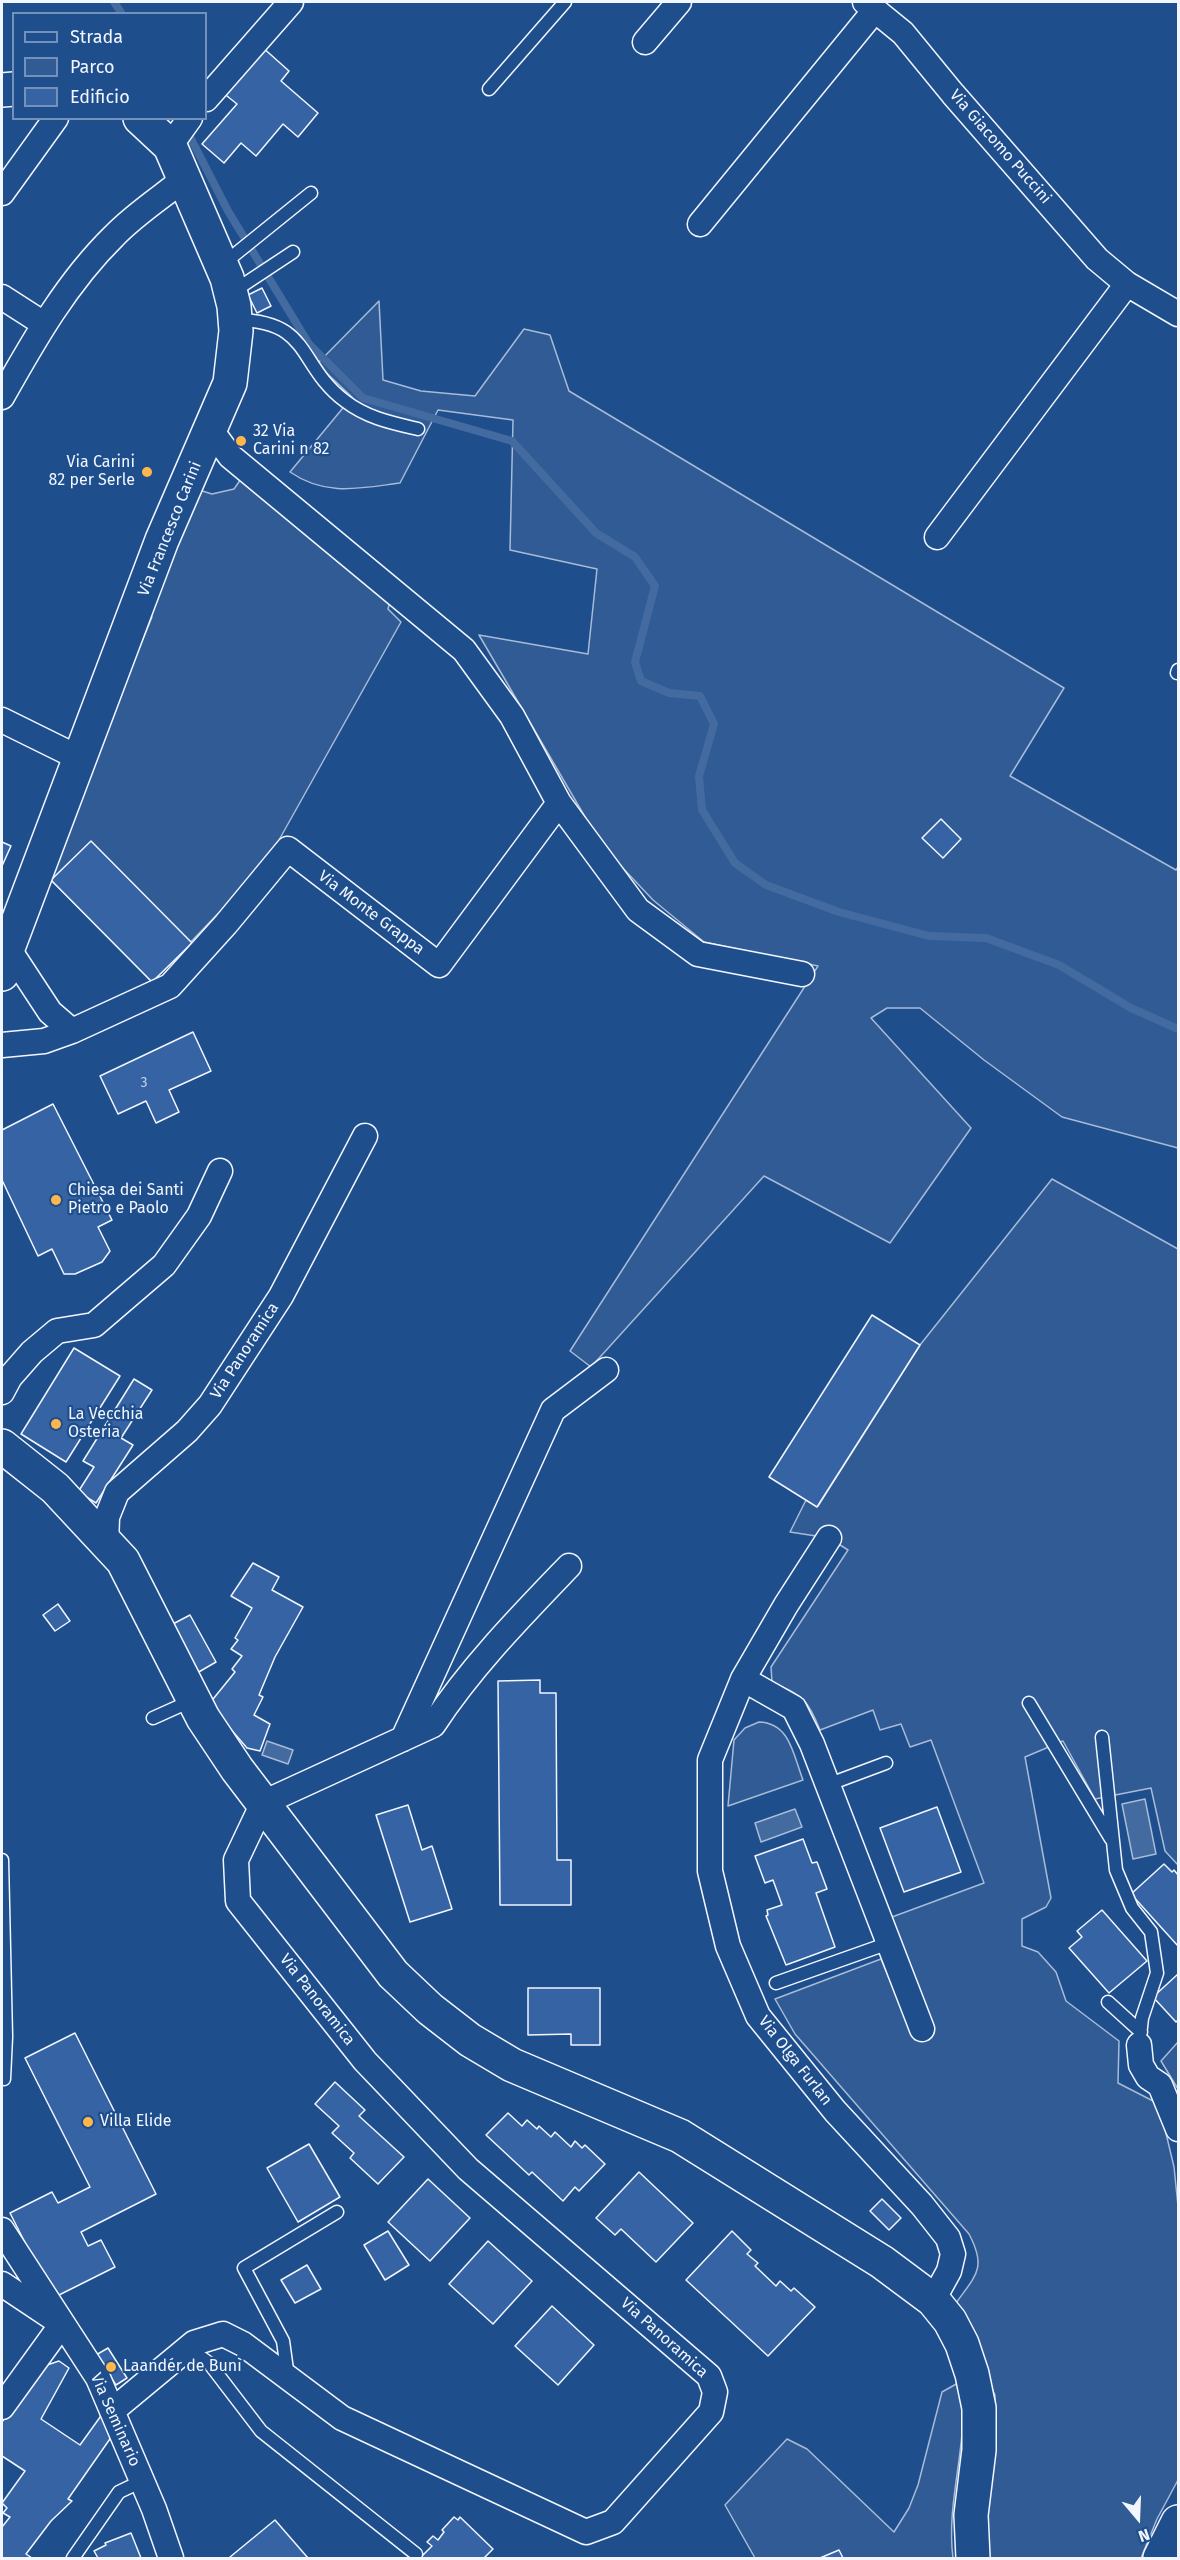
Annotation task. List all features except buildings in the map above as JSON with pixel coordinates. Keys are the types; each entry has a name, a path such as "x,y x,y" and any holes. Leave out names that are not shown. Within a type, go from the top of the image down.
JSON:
{"street":[{"path":"207,98 291,2"},
{"path":"645,42 679,2"},
{"name":"Via Giacomo Puccini","path":"700,224 869,6 903,33 1097,259 1127,284 1179,314"},
{"path":"2,193 55,120"},
{"name":"Via Francesco Carini","path":"5,961 162,540 230,383 234,357 234,283 185,178 172,142 143,120"},
{"path":"172,142 188,120"},
{"path":"2,397 44,324 75,280 114,235 185,178"},
{"path":"937,537 1127,284"},
{"path":"2,297 44,324"},
{"path":"211,430 230,456 464,650 512,716 559,803 639,910 698,954 802,974"},
{"path":"2,720 81,759"},
{"name":"Via Monte Grappa","path":"72,1031 170,986 226,924 288,849 439,965 559,803"},
{"path":"2,1045 44,1041 72,1031 50,1012 5,961"},
{"name":"Via Panoramica","path":"106,1545 107,1517 117,1492 188,1431 210,1405 281,1296 365,1136"},
{"path":"2,1392 10,1377 32,1352 57,1331 94,1325 164,1265 199,1216 220,1171"},
{"path":"403,1739 553,1410 606,1370"},
{"path":"2,1446 55,1488 123,1561 194,1700 237,1769 393,1974 430,2009 470,2040 512,2065 680,2136 882,2262 933,2300 950,2321 962,2344 972,2374 979,2408 979,2450 971,2515 973,2559"},
{"name":"Via Olga Furlan","path":"829,1538 786,1605 743,1679 710,1760 710,1871 728,1946 758,2016 835,2111 922,2205 948,2238 953,2254 949,2271 933,2300"},
{"path":"263,1803 433,1725 448,1701 513,1624 569,1566"},
{"path":"743,1679 794,1708 827,1785 922,2029"},
{"name":"Via Panoramica","path":"112,2411 188,2348 208,2337 223,2334 243,2344 342,2418 585,2532 613,2522 711,2412 715,2392 709,2376 468,2169 365,2061 238,1901 236,1860 263,1803"},
{"path":"1140,2038 1142,2066 1148,2077 1160,2085 1179,2129"},
{"name":"Via Seminario","path":"2,2230 98,2378 142,2481 171,2559"},
{"path":"2,2284 62,2324 2,2406"},
{"path":"1160,2559 1179,2522"}],"lane":[{"path":"489,89 565,2"},
{"path":"234,283 257,237 311,193"},
{"path":"234,283 273,266 293,252"},
{"path":"234,283 255,320 275,324 295,338 315,370 343,400 364,414 418,429"},
{"path":"153,1718 194,1700"},
{"path":"1029,1703 1113,1843"},
{"path":"1102,1737 1116,1870 1132,1908 1151,1932 1157,1973 1142,2018 1140,2038"},
{"path":"827,1785 886,1763"},
{"path":"2,1860 6,2037 4,2079"},
{"path":"776,1983 889,1943"},
{"path":"1108,2002 1140,2038"},
{"path":"288,2378 283,2341 244,2268 337,2212"},
{"path":"188,2348 209,2363 261,2431 416,2554"},
{"path":"73,2559 119,2492 142,2481"}],"green space":[{"path":"379,301 383,380 421,391 475,396 524,329 550,335 569,391 1064,688 1010,776 1176,870 1178,867 1178,1148 1062,1117 984,1060 920,1008 887,1008 871,1018 971,1128 890,1243 764,1176 591,1367 570,1351 818,966 704,942 653,900 602,846 479,635 588,654 597,569 510,550 513,420 438,410 400,483 344,489 330,488 303,480 290,472 352,397 317,364"},
{"path":"243,476 390,601 388,609 401,622 265,865 152,982 46,875 152,617 145,613 199,490 212,494 234,489"},
{"path":"1052,1179 1178,1249 1178,1865 1165,1851 1151,1788 1095,1799 1063,1741 1025,1757 1051,1898 1046,1907 1022,1919 1022,1946 1038,1952 1056,1972 1066,2001 1119,2041 1118,2083 1159,2104 1174,2167 1178,2206 1178,2480 1157,2519 1141,2558 988,2558 986,2526 994,2453 995,2395 971,2346 956,2303 977,2271 978,2263 974,2246 969,2234 795,2034 775,1999 881,1959 915,2040 934,2033 892,1917 984,1883 931,1740 910,1747 901,1724 880,1730 873,1710 820,1730 807,1704 802,1699 772,1682 771,1667 848,1550 829,1538 790,1532 806,1500 818,1506 920,1345"},
{"path":"759,1722 778,1728 784,1734 793,1750 803,1780 728,1806 734,1740 745,1728"},
{"path":"1178,2042 1178,2089 1161,2061"},
{"path":"958,2383 963,2415 952,2524 953,2558 755,2558 725,2505 787,2439 807,2449 894,2532 909,2508 918,2485 942,2392"}],"shaded area":[{"path":"267,1741 293,1750 288,1764 262,1755"},
{"path":"1145,1799 1156,1854 1133,1859 1122,1804"},
{"path":"795,1809 802,1827 761,1842 755,1823"}],"waterway":[{"path":"114,2 121,12"},
{"path":"187,131 228,211 309,344 363,398 512,441 596,533 635,557 655,586 635,662 641,681 669,693 700,696 714,724 699,776 702,810 735,863 766,885 839,912 929,936 986,938 1059,965 1131,1008 1178,1029"}],"place":[{"name":"32 Via Carini n 82","path":"241,441"},
{"name":"Via Carini 82 per Serle","path":"147,472"},
{"name":"Chiesa dei Santi Pietro e Paolo","path":"56,1200"},
{"name":"La Vecchia Osteria","path":"56,1424"},
{"name":"Villa Elide","path":"88,2122"},
{"name":"Laandér de Bunì","path":"111,2367"}]}
